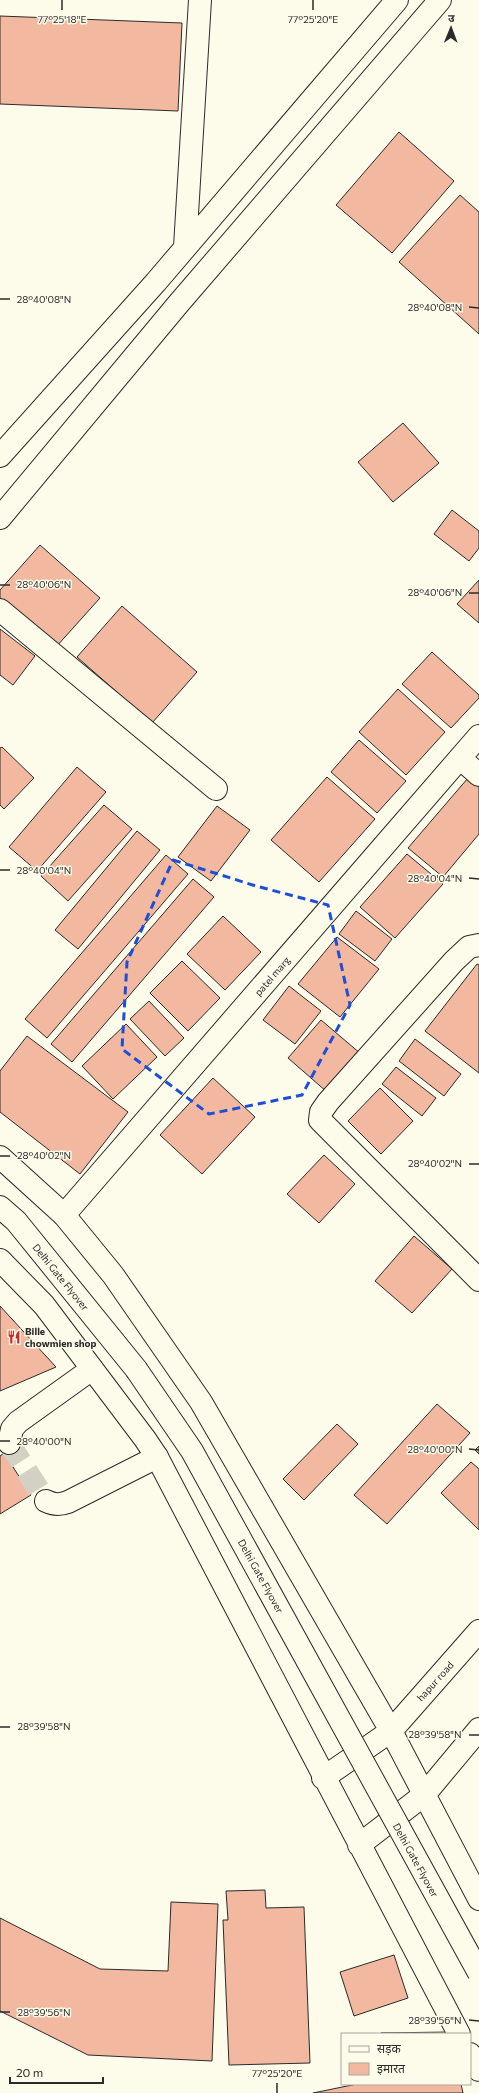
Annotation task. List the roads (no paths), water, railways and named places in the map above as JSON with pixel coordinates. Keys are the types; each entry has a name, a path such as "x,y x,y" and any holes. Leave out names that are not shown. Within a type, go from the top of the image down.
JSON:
{"main road":[{"path":"185,247 200,0"},
{"path":"0,456 156,282 397,0"},
{"path":"0,518 179,303 440,0"},
{"path":"156,282 179,303"},
{"path":"0,610 216,789"},
{"name":"patel marg","path":"64,1215 479,736"},
{"path":"460,758 479,775"},
{"path":"479,945 469,947 454,961 328,1102 321,1112 320,1120 479,1280"},
{"path":"0,1157 64,1215 113,1275 201,1402 391,1730 479,1899"},
{"name":"Delhi Gate Flyover","path":"0,1207 16,1221 136,1369 192,1451 479,1973"},
{"path":"0,1260 44,1305 146,1440 458,2033"},
{"path":"10,1443 12,1429 18,1422 92,1369"},
{"path":"46,1502 61,1504 68,1502 156,1457"},
{"name":"hapur road","path":"323,1778 391,1730 479,1631"},
{"path":"359,1845 424,1795 479,1729"},
{"path":"471,2056 479,2070"}],"tunnel":[{"path":"9,1443 46,1501"}],"place":[{"name":"Bille chowmien shop","path":"14,1337"}]}
